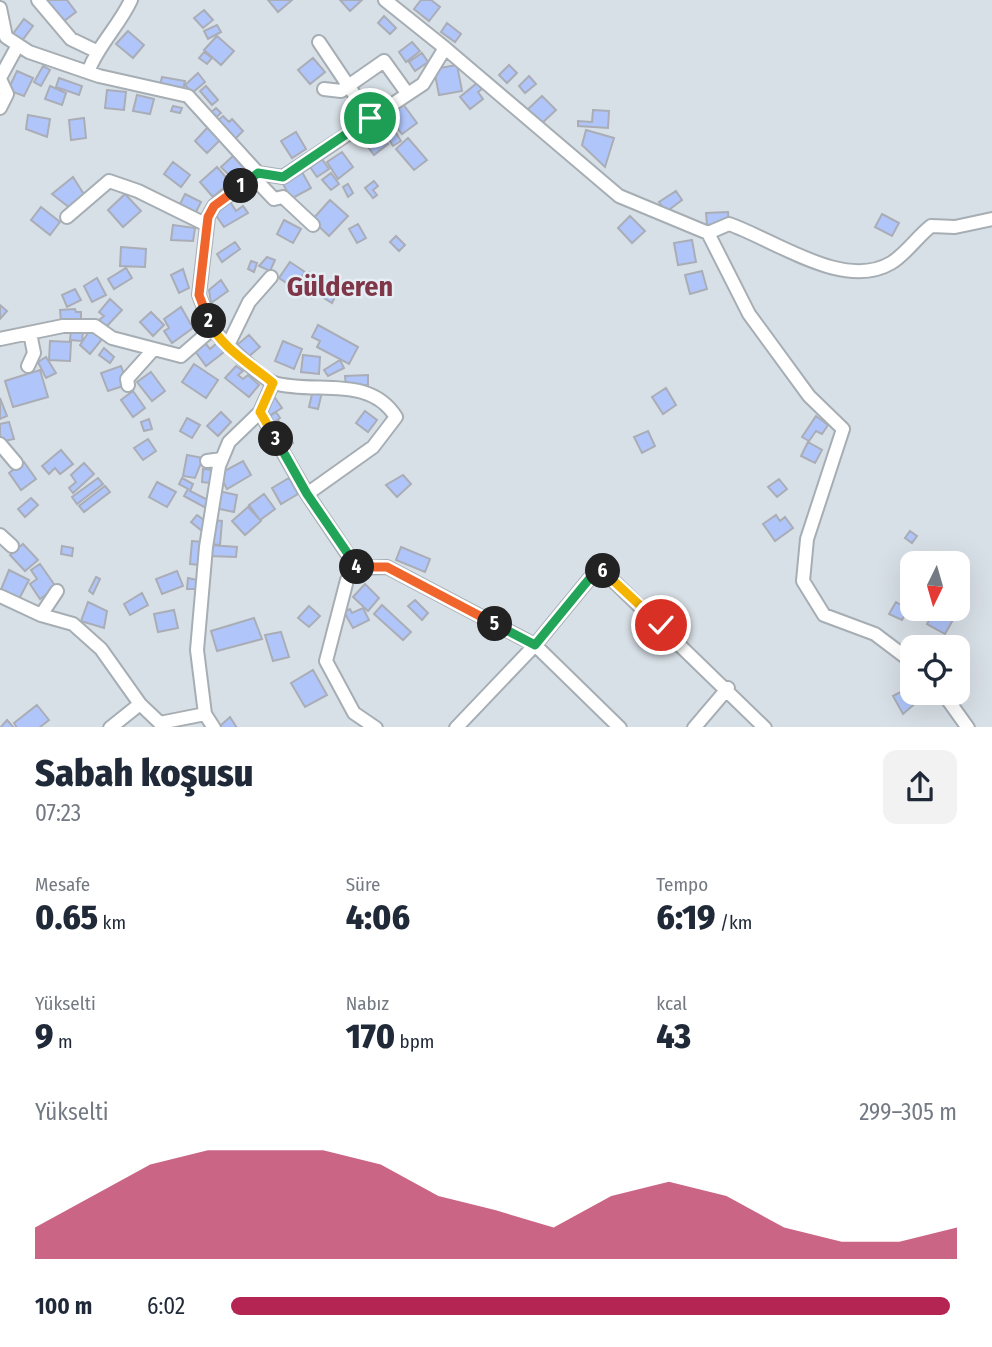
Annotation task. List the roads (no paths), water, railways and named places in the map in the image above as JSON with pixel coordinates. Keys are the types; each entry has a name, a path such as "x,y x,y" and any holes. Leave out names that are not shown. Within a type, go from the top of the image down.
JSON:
{"street":[{"path":"9,0 0,8 6,37 29,52 88,72 188,96 274,199 283,197 313,226"},
{"path":"38,0 71,39 96,51"},
{"path":"88,72 96,51 121,22 131,0"},
{"path":"385,0 619,196 708,233 750,314 809,396 843,429 807,539 803,581 824,615 875,634 900,653"},
{"path":"319,42 370,118"},
{"path":"0,108 7,94 0,78 18,45"},
{"path":"307,494 373,447 396,418 376,396 273,383 212,329 199,295 207,225 214,206 255,175 283,177 423,83 444,48"},
{"path":"324,89 341,91 384,61 407,93"},
{"path":"67,217 109,181 138,191 207,225"},
{"path":"708,233 729,224 824,265 858,273 891,263 931,226 955,227 992,219"},
{"path":"228,345 249,302 271,278"},
{"path":"0,339 63,326 96,326 112,338 181,356 212,329"},
{"path":"28,366 34,353 30,333"},
{"path":"128,385 127,379 153,350"},
{"path":"214,727 205,714 197,650 206,547 222,459 229,442 260,412 273,383"},
{"path":"260,412 307,494 358,568"},
{"path":"0,444 16,463"},
{"path":"207,461 222,459"},
{"path":"0,535 12,546"},
{"path":"376,727 354,713 326,661 347,580 358,568 387,567 535,645 620,727"},
{"path":"456,727 535,645 599,567 765,727"},
{"path":"41,615 57,590"},
{"path":"0,596 41,615 73,624 101,649 140,704 160,723 205,714"},
{"path":"694,727 727,688"},
{"path":"110,727 140,704"},
{"path":"952,705 968,727"}],"district":[{"name":"Gülderen","path":"340,286"}]}
